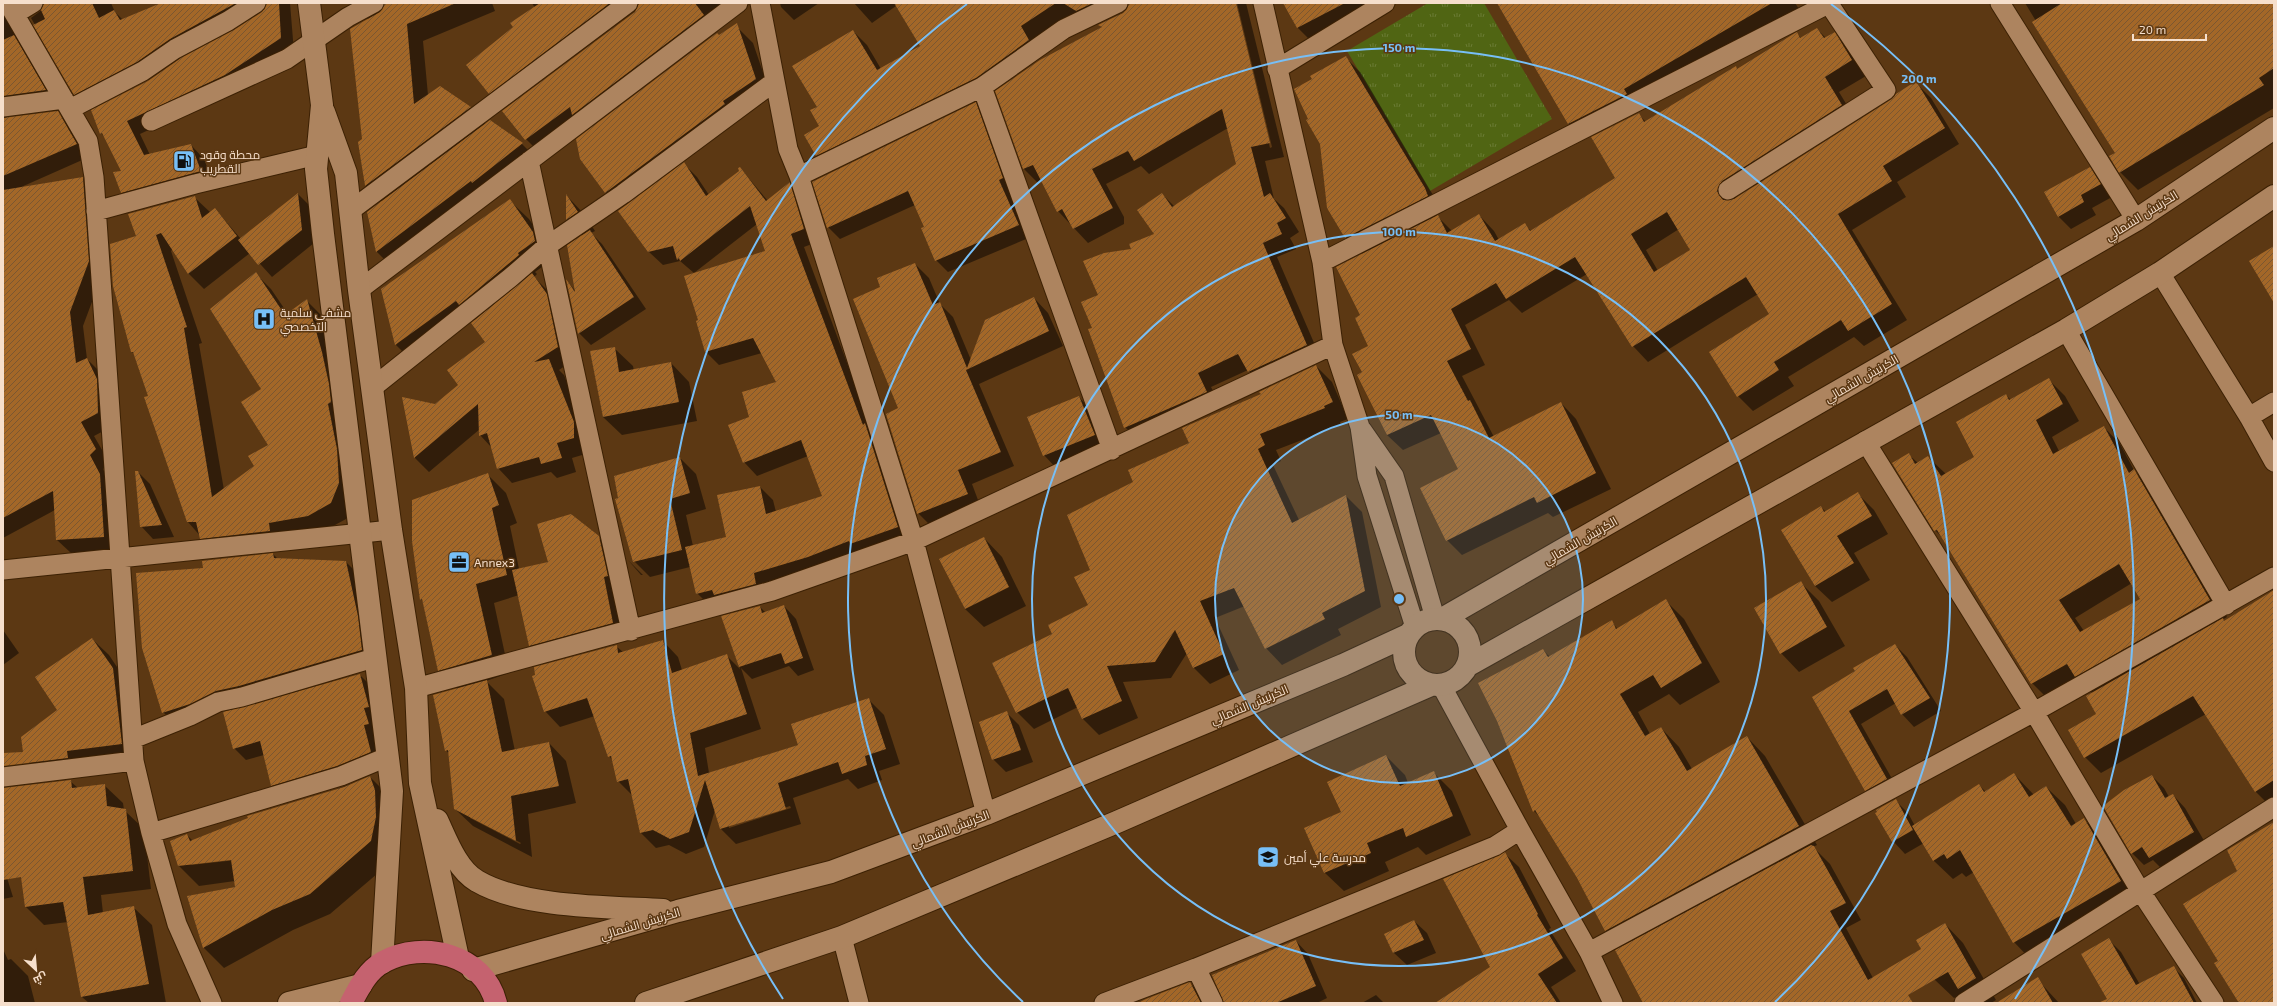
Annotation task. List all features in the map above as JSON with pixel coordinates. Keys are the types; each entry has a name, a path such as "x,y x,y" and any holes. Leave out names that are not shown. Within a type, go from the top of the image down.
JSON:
{"main road":[{"path":"310,3 322,105 346,173 359,290 391,530 416,688 420,783 466,964"},
{"path":"322,105 316,169 358,535 392,791 382,963"},
{"name":"الكرنيش الشمالي","path":"1439,619 2136,220 2274,128"},
{"path":"1467,666 2066,330 2160,274 2274,196"},
{"path":"646,1003 842,937 1117,822 1436,685 1451,682 1461,675 1467,666 1470,655 1470,643 1465,632 1457,625 1439,619 1424,621 1411,631 1404,645 1406,666 1412,674 1436,685"},
{"name":"الكرنيش الشمالي","path":"466,964 831,872 986,814 1343,665 1411,631"},
{"path":"420,783 455,858 476,881 513,895 570,905 678,911"},
{"path":"289,1003 356,994 382,963 406,952 433,951 466,964 484,980 494,996 496,1003"}],"street":[{"path":"32,3 12,9 88,141 94,177 134,761 151,833 177,924 212,1003"},
{"path":"3,107 67,104 143,71 174,49 228,21 256,3"},
{"path":"151,121 287,59 348,17 374,3"},
{"path":"350,211 628,3"},
{"path":"359,290 738,3"},
{"path":"760,3 788,149 799,176 914,541 986,814"},
{"path":"799,176 982,87 1064,29 1118,3"},
{"path":"1263,3 1322,262 1333,345 1360,427 1367,476 1411,631"},
{"path":"1277,69 1385,3"},
{"path":"1322,262 1830,3 1886,90 1728,190"},
{"path":"2000,3 2136,220"},
{"path":"372,388 510,278 547,246 623,194 774,82"},
{"path":"982,87 1112,450"},
{"path":"96,211 195,184 317,155"},
{"path":"529,161 631,631"},
{"path":"2160,274 2249,417 2274,462"},
{"path":"2066,330 2226,605"},
{"path":"416,688 631,631 772,591 914,541 1112,450 1333,345"},
{"path":"2249,417 2274,402"},
{"path":"1360,427 1394,476 1439,619"},
{"path":"1865,442 2034,712 2141,892 2214,1003"},
{"path":"7,572 120,558 358,535 391,530"},
{"path":"1589,952 2034,712 2274,577"},
{"path":"133,739 190,716 218,702 242,697 374,658"},
{"path":"1436,685 1589,952 1613,1003"},
{"path":"151,833 341,776 387,757"},
{"path":"3,777 134,761"},
{"path":"1964,1003 2274,807"},
{"path":"1104,1003 1196,968 1495,846 1520,830"},
{"path":"842,937 859,1003"},
{"path":"1196,968 1213,1003"}],"green space":[{"path":"1428,3 1484,3 1552,119 1430,191 1347,51"}],"building":[{"path":"44,3 92,3 99,18 114,10 120,20 161,3 236,3 170,39 137,62 74,95 33,25 45,19 41,10"},
{"path":"267,3 279,3 281,38 225,75 127,121 144,155 191,144 201,171 121,193 113,172 121,171 102,133 100,134 91,110 148,81 181,58 234,30 262,12"},
{"path":"385,3 456,3 407,24 414,104 440,86 471,107 365,186 358,142 362,139 350,29 380,12"},
{"path":"540,3 610,3 489,94 466,65 513,27 510,23"},
{"path":"639,3 695,3 704,15 572,115 570,107 525,140 502,111 635,12"},
{"path":"894,3 1056,3 1021,26 1029,40 976,78 816,156 804,135 819,126 810,110 817,107 792,66 853,30 877,70 920,46"},
{"path":"1063,3 1093,3 1076,11"},
{"path":"1129,3 1236,3 1270,143 1251,147 1264,197 1270,193 1286,218 1277,223 1282,234 1263,243 1307,345 1248,372 1238,354 1198,373 1207,392 1124,428 1088,329 1092,328 1081,302 1098,295 1083,261 1104,253 1131,249 1129,244 1154,234 1137,210 1162,193 1172,207 1236,164 1222,109 1134,161 1128,151 1092,169 1113,208 1073,229 1062,209 1057,212 1033,165 1023,169 995,91 1040,60 1102,27 1098,25 1123,13 1127,9"},
{"path":"1283,3 1345,3 1297,28"},
{"path":"1497,3 1772,3 1624,89 1627,94 1568,124"},
{"path":"2062,3 2274,3 2274,68 2259,78 2264,85 2119,173 2109,156 2115,153 2032,22"},
{"path":"737,23 756,79 723,101 725,104 605,193 580,159 576,139 717,33 719,35"},
{"path":"1817,28 1824,38 1835,32 1852,60 1825,77 1842,105 1722,181 1717,191 1723,200 1734,199 1892,99 1896,94 1916,81 1945,128 1883,166 1892,181 1838,214 1892,304 1848,331 1841,320 1774,362 1779,370 1737,397 1709,352 1769,314 1746,277 1632,347 1575,257 1506,299 1496,283 1451,309 1471,349 1447,361 1468,401 1470,400 1489,438 1561,402 1596,473 1537,503 1534,497 1446,541 1420,488 1458,469 1431,415 1387,435 1357,375 1362,372 1352,354 1368,346 1355,318 1360,315 1336,267 1438,215 1447,233 1479,214 1495,241 1525,223 1530,231 1615,178 1591,137 1639,113 1644,122 1736,66 1737,69 1795,33 1797,32 1800,38","holes":["1667,212 1690,250 1654,272 1631,234"]},
{"path":"14,35 46,90 3,96 3,40"},
{"path":"1346,56 1425,188 1428,196 1345,238 1327,208 1320,144 1306,120 1308,119 1294,89 1312,79 1310,76"},
{"path":"976,102 1003,178 999,180 1019,225 935,261 921,228 924,227 908,191 827,228 812,182"},
{"path":"58,111 77,144 3,176 3,118"},
{"path":"490,120 523,143 472,183 471,181 376,252 367,212"},
{"path":"684,162 706,196 739,171 738,168 740,167 766,201 790,182 804,229 791,234 863,425 865,423 898,527 850,544 849,541 808,557 754,573 756,584 714,595 712,590 696,594 685,547 726,537 717,495 760,486 766,514 822,496 801,440 743,463 728,425 749,417 742,392 776,382 753,338 705,352 696,321 698,320 684,276 765,251 750,206 680,261 679,258 677,260 673,246 648,252 618,211"},
{"path":"2090,167 2101,184 2081,195 2084,202 2058,217 2044,192"},
{"path":"83,177 89,261 70,312 76,363 87,358 97,379 98,413 81,422 96,449 90,455 100,474 104,537 56,540 53,491 3,518 3,190"},
{"path":"298,193 302,230 258,265 238,240"},
{"path":"566,194 578,212 566,220"},
{"path":"195,196 202,218 215,208 237,236 188,274 161,233 156,235 187,327 184,328 212,497 254,466 248,456 268,445 241,402 261,389 210,309 256,272 285,315 307,299 322,352 329,384 331,402 328,404 337,449 339,483 331,503 308,516 269,523 270,531 200,539 196,522 187,522 144,397 148,396 133,352 131,352 113,286 110,244 136,236 128,214"},
{"path":"510,199 533,232 535,241 518,253 519,255 459,305 456,301 395,345 381,289"},
{"path":"590,230 634,297 578,334 566,279 575,292 567,245"},
{"path":"2274,246 2274,303 2249,261"},
{"path":"915,263 933,305 940,302 967,368 985,320 1034,297 1049,331 966,370 1001,452 958,470 968,494 917,514 886,414 898,408 853,299 880,287 877,278"},
{"path":"532,273 547,294 558,347 534,362 549,359 574,422 574,438 557,443 562,458 541,464 539,457 497,469 487,433 479,436 478,404 414,458 402,397 435,404 458,385 447,370 485,342 471,323"},
{"path":"615,347 619,372 671,362 679,402 603,417 590,351"},
{"path":"1316,365 1333,402 1324,406 1325,408 1260,434 1265,445 1258,449 1292,523 1346,495 1365,591 1322,613 1325,619 1265,649 1234,588 1200,601 1224,654 1193,668 1175,630 1155,662 1107,666 1122,701 1082,719 1068,688 1016,713 992,663 1052,634 1048,625 1088,605 1074,577 1090,570 1067,515 1133,482 1128,470 1189,443 1182,428 1261,394 1259,392"},
{"path":"2049,378 2063,404 2036,420 2053,454 2104,426 2129,473 2134,469 2210,600 2075,677 2067,664 2031,684 1937,530 1934,531 1892,463 1909,453 1915,464 1928,456 1941,476 1974,457 1956,422 2006,394 2009,400","holes":["2119,564 2140,599 2080,632 2059,600"]},
{"path":"1079,396 1095,435 1043,456 1027,417"},
{"path":"680,457 690,493 670,499 682,550 633,562 615,499 618,498 614,476"},
{"path":"135,471 138,471 162,525 140,527"},
{"path":"488,473 499,505 492,508 507,575 476,584 492,655 438,671 422,599 420,600 412,541 412,500"},
{"path":"1858,492 1872,516 1837,536 1854,563 1815,586 1781,530 1821,506 1824,512"},
{"path":"571,514 599,536 608,576 604,577 613,623 529,646 512,570 548,562 537,524"},
{"path":"984,537 1009,587 965,609 939,559"},
{"path":"273,553 274,558 346,561 358,616 362,650 239,686 216,691 190,704 162,713 142,648 136,573 203,568 202,561"},
{"path":"1801,581 1827,627 1780,654 1754,608"},
{"path":"2274,590 2274,780 2255,792 2193,696 2084,758 2068,730 2096,714 2086,696 2223,618 2224,621"},
{"path":"1666,599 1702,663 1661,688 1653,675 1620,694 1645,736 1661,727 1687,771 1747,736 1799,826 1605,931 1577,878 1535,810 1533,812 1497,721 1478,683 1543,649 1548,657 1612,620 1616,629"},
{"path":"784,605 803,658 785,664 781,653 739,667 721,616 760,606 762,613"},
{"path":"92,638 113,668 122,744 67,751 68,758 3,766 3,753 23,752 21,737 57,710 35,677"},
{"path":"663,640 672,673 727,654 747,714 690,733 698,776 798,745 791,724 869,698 886,749 865,756 867,765 842,774 838,762 778,783 786,809 720,829 705,780 689,832 670,839 653,830 640,833 628,779 617,782 611,756 608,757 587,698 544,712 532,676 535,675 534,667 617,645 618,653"},
{"path":"1895,644 1930,698 1901,715 1887,689 1849,711 1887,779 1865,791 1812,697 1855,671 1853,668"},
{"path":"360,674 369,707 364,708 369,724 364,725 371,752 337,766 271,786 260,741 233,749 223,712"},
{"path":"487,680 502,752 549,742 559,786 511,796 516,841 454,809 448,750 445,751 433,695"},
{"path":"1007,711 1021,750 992,760 979,722"},
{"name":"مدرسة علي أمين","path":"1386,755 1400,786 1434,771 1453,816 1406,837 1403,828 1367,843 1371,853 1324,873 1304,828 1341,812 1327,782"},
{"path":"2014,773 2029,797 2046,786 2071,826 2084,818 2121,881 2013,943 1960,850 1947,859 1944,854 1933,861 1912,826 1979,784 1984,792"},
{"path":"2152,775 2165,798 2173,794 2194,832 2149,858 2142,847 2131,854 2103,806 2124,790"},
{"path":"370,776 375,790 376,817 371,841 310,894 272,910 203,948 187,896 235,887 231,860 178,866 170,841 187,834 190,841 248,818 247,816 344,787"},
{"path":"71,780 72,788 105,784 107,806 126,809 133,871 83,877 88,915 134,906 149,984 81,997 63,902 25,907 21,877 3,880 3,788"},
{"path":"1896,799 1913,830 1892,842 1875,813 1877,812 1876,810"},
{"path":"2274,822 2274,1003 2239,1003 2214,963 2218,961 2183,904 2237,871 2227,850"},
{"path":"1811,845 1814,846 1846,903 1830,911 1868,980 1921,949 1916,940 1945,923 1976,978 1958,989 1948,972 1908,995 1913,1003 1643,1003 1615,950"},
{"path":"1505,852 1538,914 1537,915 1563,958 1538,974 1557,1003 1435,1003 1490,967 1443,879"},
{"path":"1414,920 1424,940 1393,953 1384,934"},
{"path":"2109,938 2136,985 2174,966 2194,1003 2098,1003 2107,999 2081,954"},
{"path":"1296,940 1316,986 1276,1003 1224,1003 1212,975"},
{"path":"2038,977 2053,1003 1996,1003"},
{"path":"1190,982 1201,1003 1138,1003 1146,999"}],"place":[{"name":"محطة وقود القطريب","path":"184,161"},
{"name":"مشفى سلمية التخصصي","path":"264,319"},
{"name":"Annex3","path":"459,562"},
{"name":"مدرسة علي أمين","path":"1268,857"}]}
